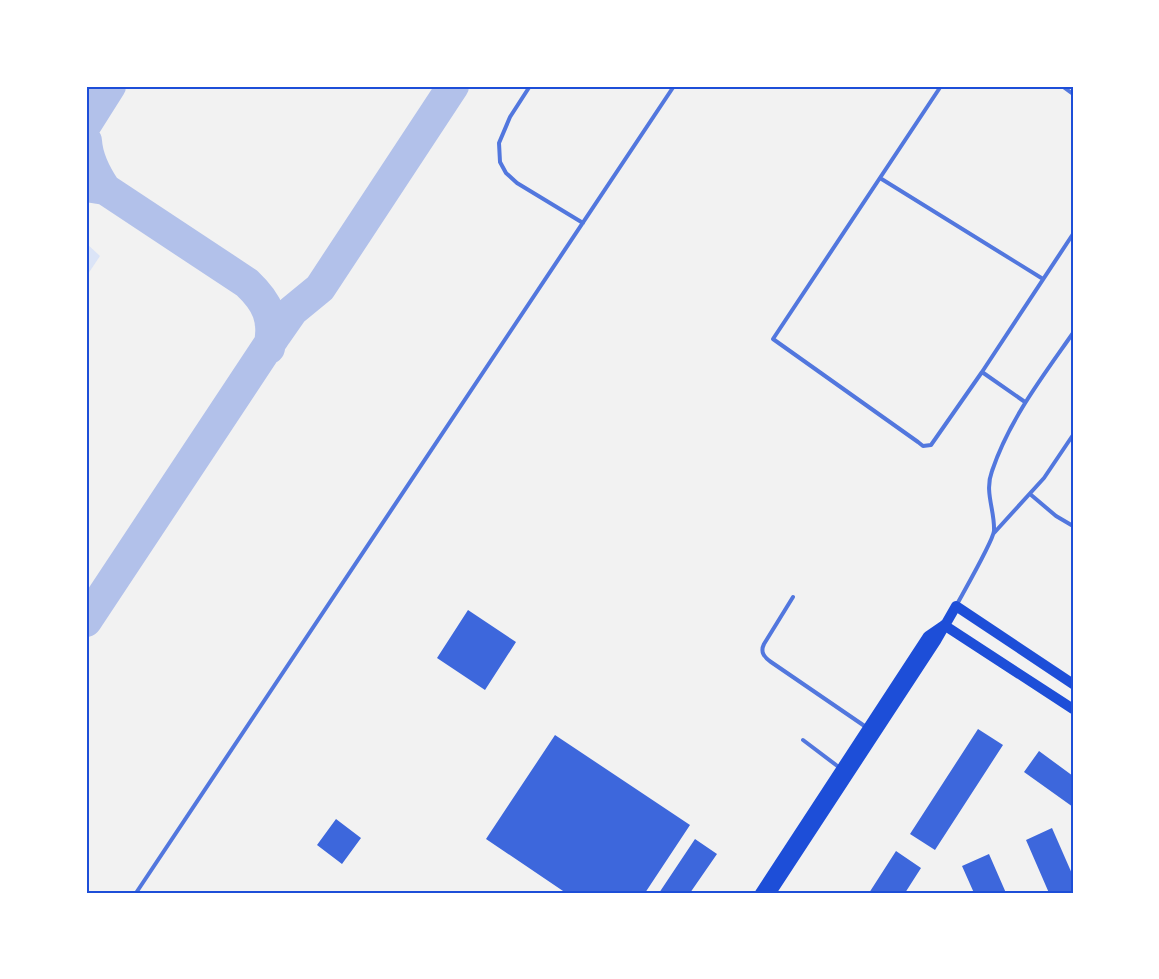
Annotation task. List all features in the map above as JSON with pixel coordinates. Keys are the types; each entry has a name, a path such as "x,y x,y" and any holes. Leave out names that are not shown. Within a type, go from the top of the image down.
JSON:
{"main road":[{"path":"771,893 936,642 956,606 1073,684"},
{"path":"760,893 928,636 944,625"},
{"path":"944,625 1073,709"}],"lane":[{"path":"530,86 510,117 499,143 500,162 506,173 517,183 583,223"},
{"path":"136,893 674,86"},
{"path":"941,86 773,339 923,446 927,446 934,442 1073,234"},
{"path":"1062,86 1073,94"},
{"path":"880,178 1043,279"},
{"path":"994,533 988,494 991,473 1000,448 1025,402 1073,332"},
{"path":"982,372 1025,402"},
{"path":"956,606 994,533 1044,478 1073,435"},
{"path":"1030,494 1056,516 1073,526"},
{"path":"793,597 762,648 762,653 771,662 868,728"},
{"path":"803,740 842,770"}],"shaded area":[{"path":"86,243 100,256 86,277"}],"building":[{"path":"468,610 516,642 485,690 437,658"},
{"path":"978,729 1003,745 935,850 910,834"},
{"path":"555,735 690,825 645,893 566,893 486,839"},
{"path":"1039,751 1073,776 1073,807 1024,772"},
{"path":"336,819 361,838 342,864 317,845"},
{"path":"1052,828 1073,876 1073,893 1049,893 1026,840"},
{"path":"695,839 717,854 690,893 659,893"},
{"path":"896,851 921,868 905,893 869,893"},
{"path":"989,854 1006,893 974,893 962,866"}],"taxiway":[{"path":"86,124 110,86"},
{"path":"86,621 276,334 292,311 320,288 453,86"},
{"path":"86,141 92,166 105,189 86,186"},
{"path":"105,189 247,283 260,297 268,312 271,328 269,348"}]}
